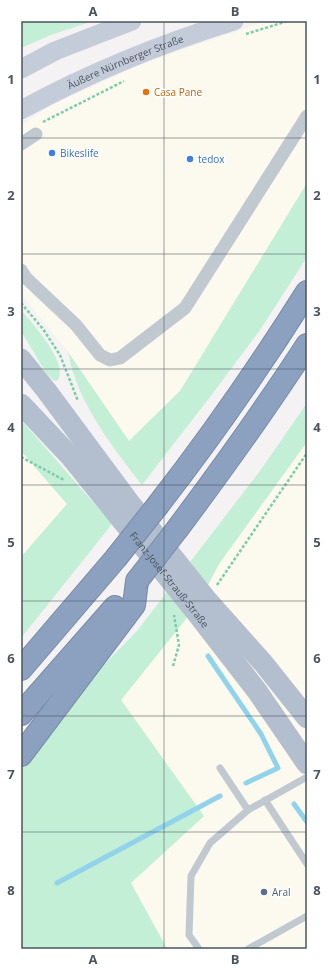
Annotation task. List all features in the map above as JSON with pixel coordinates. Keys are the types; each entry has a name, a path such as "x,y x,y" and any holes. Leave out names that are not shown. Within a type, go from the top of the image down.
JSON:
{"highway":[{"path":"21,669 116,558 198,454 245,387 307,292"},
{"path":"21,714 137,581 222,469 307,345"},
{"path":"21,755 134,605 137,581"}],"main road":[{"path":"21,69 55,51 132,21"},
{"name":"Äußere Nürnberger Straße","path":"21,110 99,71 152,49 236,24"},
{"name":"Franz-Josef-Strauß-Straße","path":"21,359 46,390 129,502 206,600 264,664 307,718"},
{"name":"Franz-Josef-Strauß-Straße","path":"21,404 70,456 195,611 257,691 307,764"}],"street":[{"path":"21,270 26,278 76,325 100,355 110,360 120,358 185,308 307,116"},
{"path":"21,144 39,128"}],"lane":[{"path":"220,768 248,810"},
{"path":"199,949 190,935 191,876 210,843 248,810 307,777"},
{"path":"265,800 307,864"},
{"path":"248,949 307,916"}],"path":[{"path":"272,21 274,25"},
{"path":"236,24 274,25 288,21"},
{"path":"39,128 130,79"},
{"path":"206,600 307,454"}],"shaded area":[{"path":"266,21 307,21 307,183 180,391 129,441 68,352 21,294 21,125 52,105 141,64"},
{"path":"307,442 307,949 168,949 131,883 204,816 121,700 198,604 219,564"},
{"path":"21,451 67,504 21,557"}],"green space":[{"path":"21,21 93,21 51,35 21,48"},
{"path":"307,183 307,257 260,330 142,485 95,419 80,390 73,372 68,352 129,441 180,391"},
{"path":"21,310 40,333 54,354 60,373 58,380 55,381 46,373 21,331"},
{"path":"307,403 307,442 219,564 198,604 121,700 204,816 131,883 167,949 21,949 21,750 137,631 260,471"},
{"path":"21,420 112,524 21,638 21,557 67,504 21,451"}],"waterway":[{"path":"208,656 261,734 278,768 246,783"},
{"path":"57,883 220,796"},
{"path":"294,804 307,822"}],"place":[{"name":"Casa Pane","path":"146,92"},
{"name":"Bikeslife","path":"52,153"},
{"name":"tedox","path":"190,159"},
{"name":"Aral","path":"264,892"}]}
